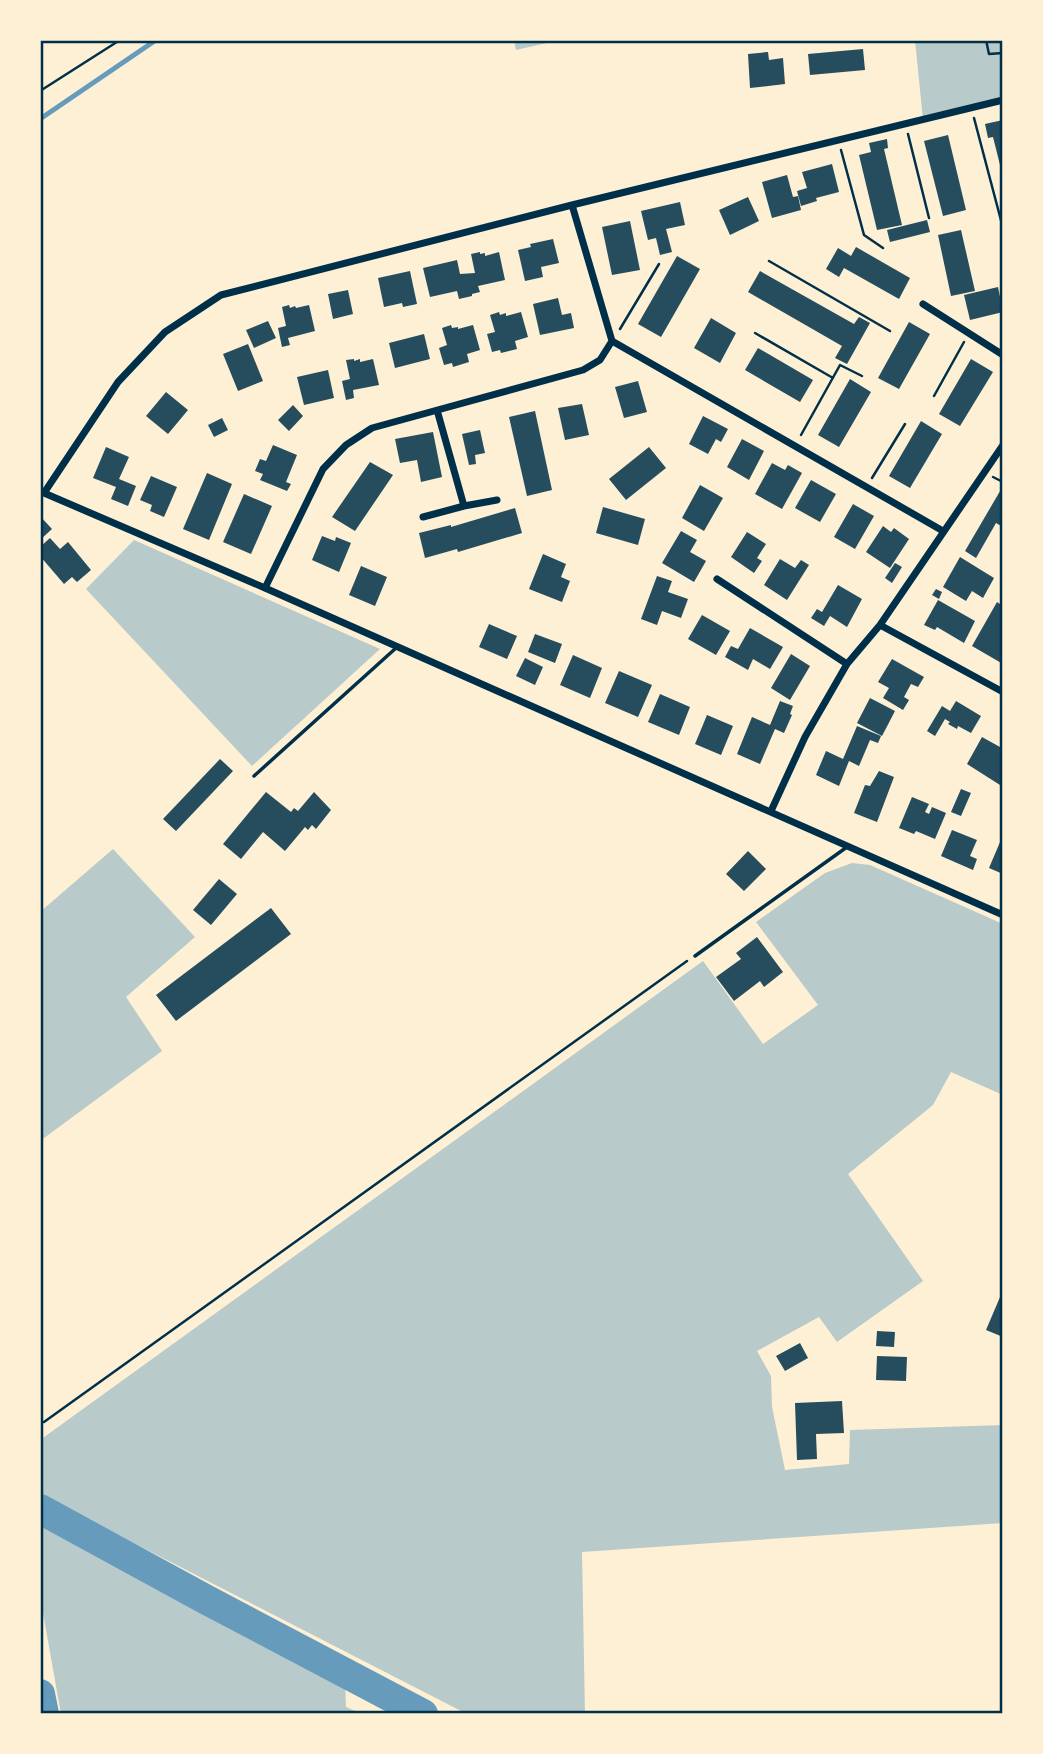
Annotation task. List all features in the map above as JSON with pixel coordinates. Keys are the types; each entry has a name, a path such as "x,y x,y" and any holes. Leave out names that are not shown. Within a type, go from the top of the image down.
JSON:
{"street":[{"path":"1003,100 572,205 221,295 165,332 118,382 42,492 1003,915"},
{"path":"572,205 612,341 943,531"},
{"path":"923,304 1003,355"},
{"path":"265,588 323,469 346,445 372,428 583,370 600,360 612,341"},
{"path":"437,410 464,506"},
{"path":"771,811 805,737 847,664 880,625 1003,445"},
{"path":"423,517 497,500"},
{"path":"717,579 847,664"},
{"path":"880,625 1003,692"}],"lane":[{"path":"254,776 396,648"},
{"path":"695,956 848,846"}],"path":[{"path":"40,91 120,40"},
{"path":"986,40 989,54 1003,53"},
{"path":"971,108 1003,228"},
{"path":"906,124 929,218"},
{"path":"839,140 864,235 883,248"},
{"path":"769,261 890,331"},
{"path":"612,341 659,264"},
{"path":"755,333 833,378"},
{"path":"934,396 969,333"},
{"path":"796,446 840,365 862,376"},
{"path":"867,487 905,424"},
{"path":"44,1422 695,956"}],"shaded area":[{"path":"514,40 560,40 516,50"},
{"path":"915,40 1003,40 1003,100 923,120"},
{"path":"134,540 380,649 252,766 86,589"},
{"path":"113,849 195,937 126,997 162,1051 40,1141 40,912"},
{"path":"852,863 870,865 1003,924 1003,1095 951,1072 933,1105 848,1174 923,1281 837,1342 819,1317 757,1351 771,1376 772,1407 785,1470 849,1464 850,1430 1003,1425 1003,1523 582,1552 585,1714 467,1714 40,1495 40,1440 703,961 763,1044 818,1005 756,922 825,873"},
{"path":"40,1518 345,1681 346,1707 362,1714 61,1714 40,1596"}],"building":[{"path":"863,49 865,70 810,75 808,54"},
{"path":"768,52 769,60 783,58 785,84 750,88 748,54"},
{"path":"1003,120 1002,173 993,137 988,138 985,124"},
{"path":"948,135 966,210 943,216 924,141"},
{"path":"887,139 888,148 884,149 902,225 877,230 859,155 871,152 869,143"},
{"path":"832,164 839,192 816,198 817,201 801,206 797,191 807,188 802,172"},
{"path":"787,175 793,197 798,196 801,210 772,218 762,182"},
{"path":"748,197 759,221 730,235 719,210"},
{"path":"680,202 685,225 666,229 672,252 660,255 656,238 648,240 641,211"},
{"path":"927,220 930,232 890,242 887,230"},
{"path":"630,221 640,270 612,275 602,227"},
{"path":"961,230 975,291 951,296 938,235"},
{"path":"553,239 559,263 541,267 543,277 525,281 518,250 531,247 530,244"},
{"path":"856,247 910,278 899,299 844,268 839,277 826,269 838,248 851,256"},
{"path":"499,252 505,280 478,286 480,292 459,299 457,291 430,297 423,268 457,260 460,274 475,273 471,254 485,253 485,256"},
{"path":"677,256 700,269 661,337 638,324"},
{"path":"410,271 417,304 403,307 402,303 384,307 378,278"},
{"path":"760,271 854,324 859,317 870,323 847,364 835,358 842,346 748,292"},
{"path":"998,287 1003,312 970,320 964,295"},
{"path":"348,290 353,314 333,319 328,294"},
{"path":"558,298 562,315 571,313 574,328 540,335 533,304"},
{"path":"289,305 290,308 296,308 309,305 315,331 288,338 290,345 282,347 278,328 286,326 282,307"},
{"path":"499,312 500,315 506,313 506,316 521,312 528,337 515,341 517,349 492,352 487,334 495,332 490,315"},
{"path":"711,318 736,333 720,363 694,348"},
{"path":"268,321 276,338 254,348 246,330"},
{"path":"909,322 930,334 899,389 878,378"},
{"path":"451,325 452,328 458,329 473,325 480,350 467,354 469,362 453,367 452,363 444,365 439,348 447,345 442,328"},
{"path":"424,334 430,359 395,368 389,343"},
{"path":"248,344 263,381 238,391 223,354"},
{"path":"758,348 813,380 800,402 745,370"},
{"path":"360,359 360,362 373,359 379,385 353,390 354,398 346,400 342,381 350,379 346,360"},
{"path":"971,359 993,372 960,426 939,414"},
{"path":"328,370 334,398 304,405 297,377"},
{"path":"850,379 871,392 839,447 818,435"},
{"path":"638,381 647,412 624,418 615,387"},
{"path":"166,392 188,410 168,434 146,416"},
{"path":"582,404 589,435 565,440 558,408"},
{"path":"293,405 303,416 289,431 278,420"},
{"path":"535,411 552,490 527,496 509,417"},
{"path":"703,416 728,429 721,442 716,439 708,454 689,444"},
{"path":"222,418 228,430 214,437 208,425"},
{"path":"921,421 942,434 910,488 889,476"},
{"path":"480,430 485,453 475,455 476,464 469,465 462,434"},
{"path":"433,432 442,477 421,482 417,460 400,463 395,439"},
{"path":"742,439 764,451 749,480 727,467"},
{"path":"273,445 297,455 286,482 291,484 287,491 260,480 263,474 255,471 260,459 266,461"},
{"path":"106,447 129,457 119,479 136,486 128,506 111,499 116,487 93,478"},
{"path":"649,447 666,468 626,500 609,479"},
{"path":"370,462 393,475 355,531 332,517"},
{"path":"772,463 785,470 788,465 802,473 782,509 755,494"},
{"path":"207,473 232,484 209,540 183,529"},
{"path":"151,476 177,487 164,517 150,511 152,505 140,500"},
{"path":"811,480 836,494 820,522 795,508"},
{"path":"700,485 723,498 704,531 682,518"},
{"path":"1003,486 1003,527 996,523 976,558 965,551"},
{"path":"244,494 272,506 251,554 223,542"},
{"path":"853,504 874,516 855,549 834,537"},
{"path":"603,507 645,519 638,545 596,533"},
{"path":"515,508 522,533 458,552 457,549 425,558 419,533 451,527"},
{"path":"40,516 52,529 40,540"},
{"path":"883,526 891,532 894,528 909,539 890,568 866,552"},
{"path":"681,531 697,540 690,552 706,561 694,582 662,563"},
{"path":"747,532 766,544 757,558 762,561 754,573 731,557"},
{"path":"322,536 335,541 336,537 351,543 339,572 312,560"},
{"path":"50,538 60,549 68,542 91,570 77,582 72,577 64,584 40,556 40,547"},
{"path":"543,554 566,564 561,577 570,581 562,602 529,589"},
{"path":"960,557 994,578 983,598 972,591 966,601 943,587"},
{"path":"780,559 795,568 801,560 809,565 787,600 764,585"},
{"path":"895,563 902,567 892,583 885,578"},
{"path":"361,566 387,577 375,606 349,595"},
{"path":"657,576 672,581 668,592 688,599 681,618 662,611 657,625 641,619"},
{"path":"838,585 862,599 847,627 830,616 824,626 811,618 817,609 822,612"},
{"path":"936,589 942,592 939,599 932,595"},
{"path":"938,600 975,621 964,643 937,627 935,630 924,625"},
{"path":"997,602 1003,606 1003,664 972,646"},
{"path":"702,615 730,631 716,655 688,639"},
{"path":"489,624 517,636 507,659 479,647"},
{"path":"750,628 783,647 770,669 753,659 748,670 725,657 731,646 738,649"},
{"path":"535,634 562,644 555,663 528,652"},
{"path":"791,654 810,666 790,700 771,688"},
{"path":"573,655 602,668 590,698 560,685"},
{"path":"525,658 543,667 535,685 516,676"},
{"path":"892,659 924,677 918,687 911,684 904,697 909,700 903,710 883,698 889,688 878,682"},
{"path":"619,671 652,685 638,717 605,703"},
{"path":"660,694 690,707 679,735 648,722"},
{"path":"870,698 895,711 882,736 857,723"},
{"path":"780,701 793,706 792,715 784,733 775,729 760,764 737,754 752,717 770,725"},
{"path":"956,701 981,716 971,733 958,726 957,729 945,719 935,736 927,731 942,706 950,711"},
{"path":"707,715 733,726 721,755 695,744"},
{"path":"857,726 881,736 878,743 870,740 859,766 849,761 839,786 816,775 826,751 843,759"},
{"path":"982,737 1000,747 1003,743 1003,781 1000,785 967,764"},
{"path":"220,759 233,771 176,831 163,819"},
{"path":"879,771 894,777 877,822 854,813 865,785 870,786"},
{"path":"961,789 971,793 961,816 951,812"},
{"path":"266,792 291,812 294,808 298,811 314,792 331,810 316,829 312,825 308,830 305,827 285,851 263,832 241,859 223,844"},
{"path":"912,797 929,804 925,812 929,814 932,807 946,813 935,839 899,828"},
{"path":"952,830 977,840 970,856 977,859 973,870 941,856"},
{"path":"1003,835 1003,874 989,868"},
{"path":"748,851 766,869 744,891 726,874"},
{"path":"219,879 237,894 211,925 193,910"},
{"path":"271,908 291,934 176,1021 156,995"},
{"path":"757,937 783,972 764,987 760,981 734,1001 716,977 741,959 736,953"},
{"path":"1003,1290 1003,1337 986,1330"},
{"path":"877,1331 895,1332 894,1347 876,1346"},
{"path":"800,1343 808,1358 785,1371 776,1356"},
{"path":"877,1356 907,1357 906,1381 876,1380"},
{"path":"842,1401 844,1433 816,1434 817,1459 797,1460 795,1403"}],"waterway":[{"path":"40,119 156,40"},
{"path":"40,1509 423,1714"},
{"path":"40,1694 44,1714"}]}
